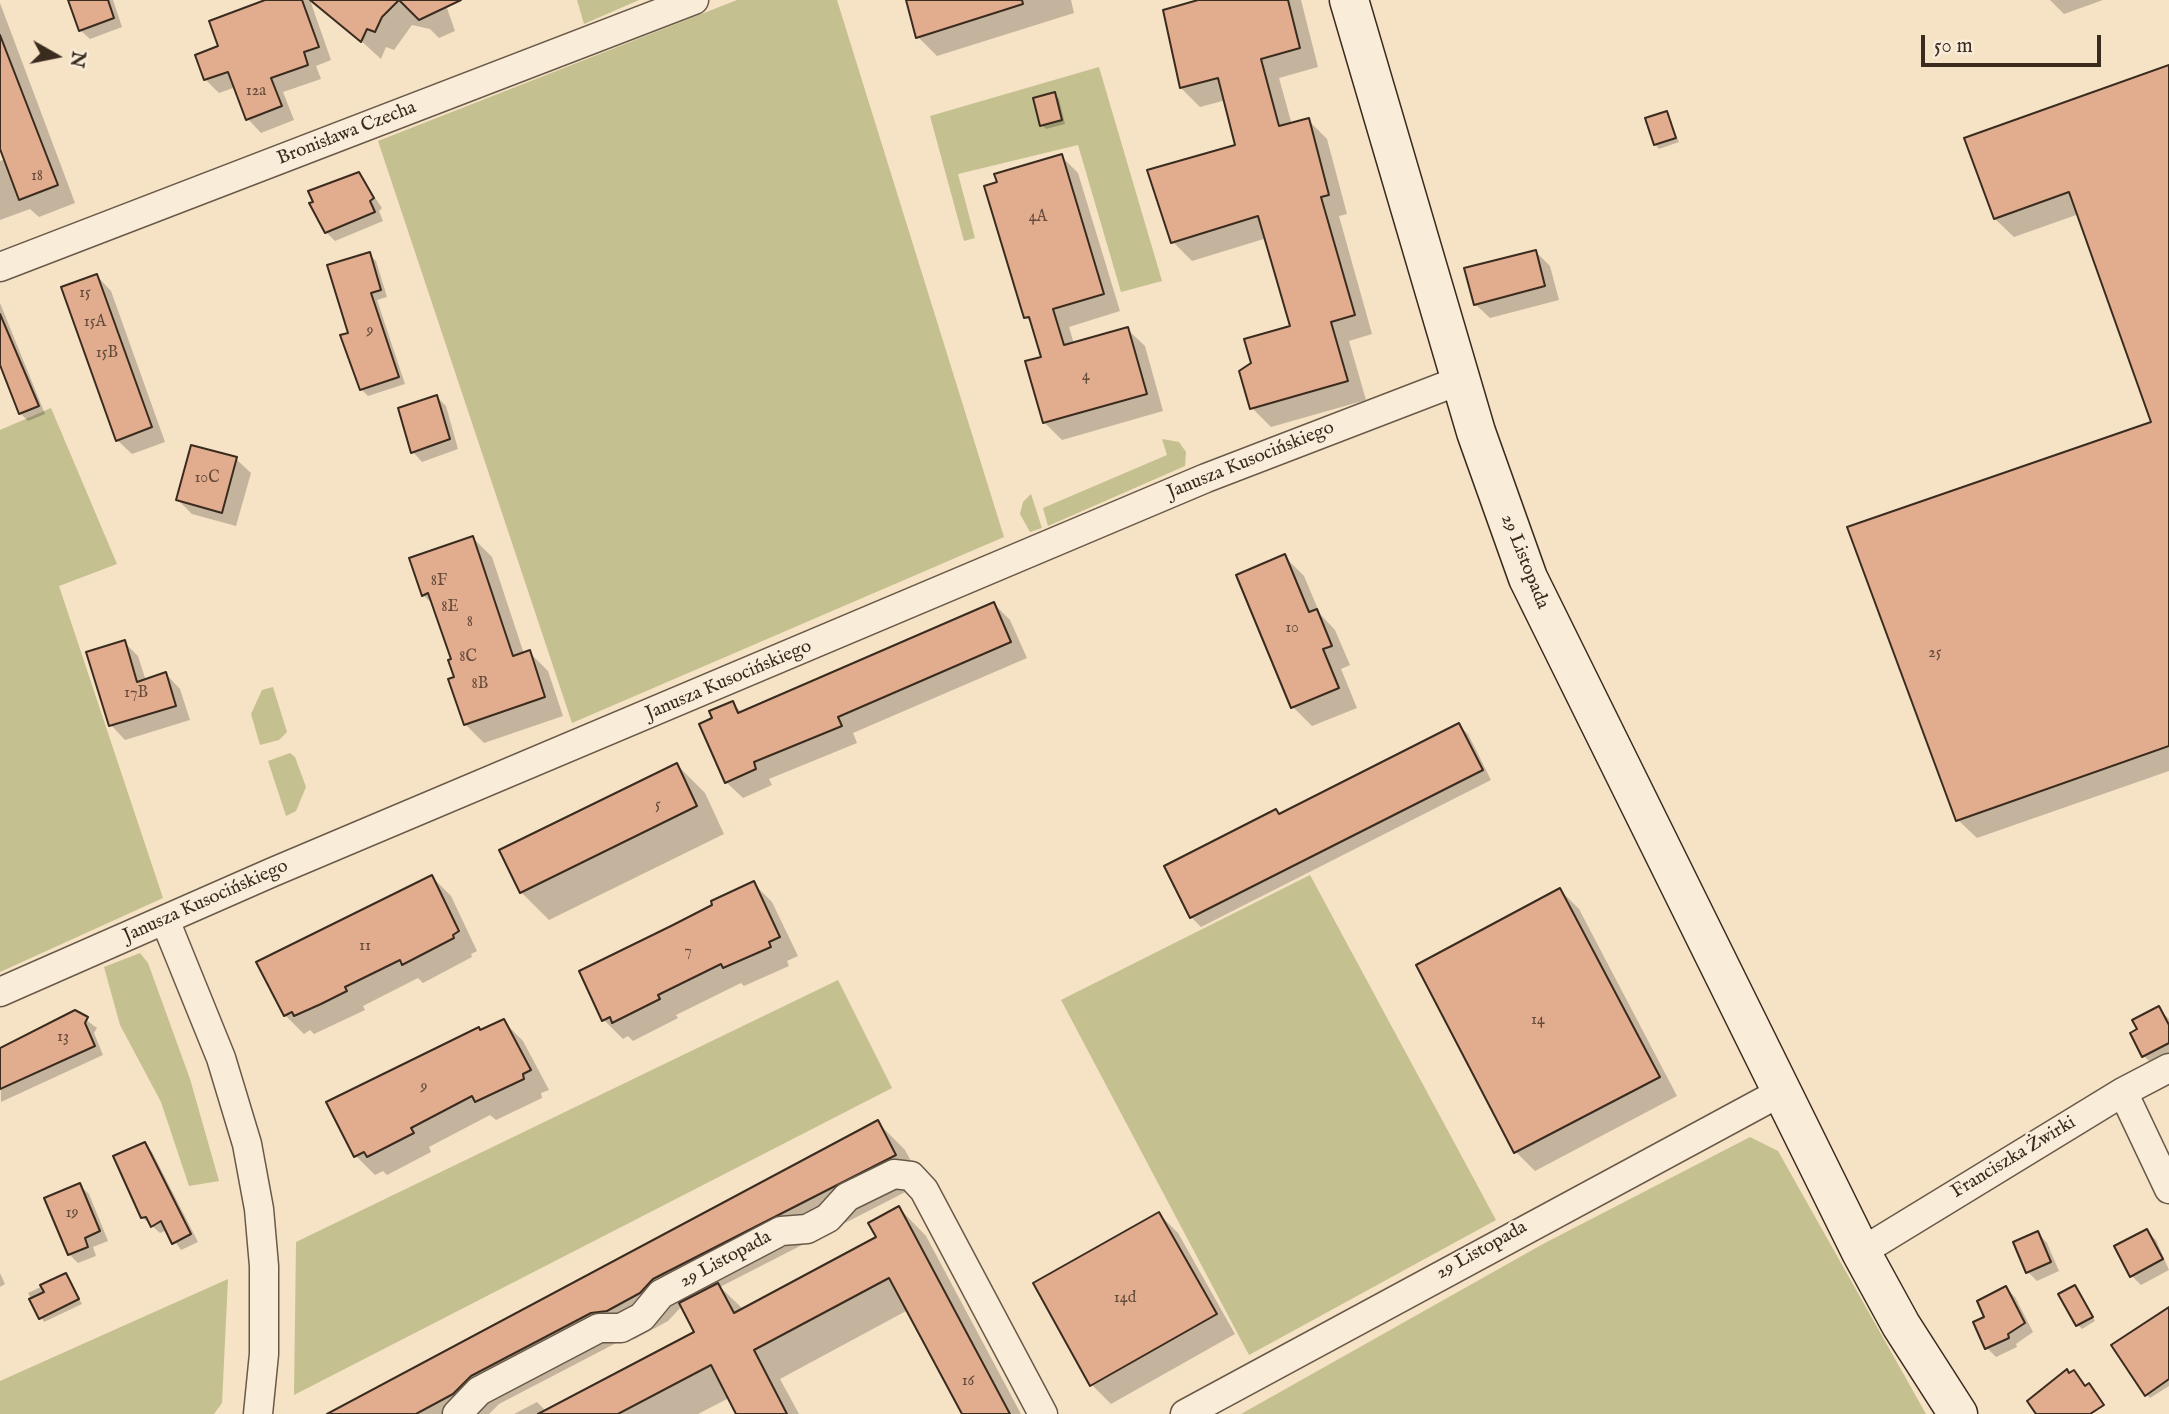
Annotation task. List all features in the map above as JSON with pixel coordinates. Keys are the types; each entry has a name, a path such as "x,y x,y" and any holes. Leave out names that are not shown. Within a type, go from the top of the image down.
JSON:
{"street":[{"name":"Bronisława Czecha","path":"0,267 694,0"},
{"name":"29 Listopada","path":"1349,0 1461,380 1528,578 1861,1252 1901,1325 1958,1414"},
{"name":"Janusza Kusocińskiego","path":"0,992 1206,478 1461,380"},
{"path":"165,920 221,1058 247,1144 259,1209 264,1266 264,1353 258,1414"},
{"name":"Franciszka Żwirki","path":"1861,1252 2123,1091 2169,1068"},
{"path":"2123,1091 2169,1189"},
{"name":"29 Listopada","path":"1185,1414 1781,1092"},
{"name":"29 Listopada","path":"457,1414 480,1391 598,1328 621,1328 642,1317 661,1294 781,1231 807,1229 828,1218 846,1196 894,1174 911,1176 924,1190 1044,1414"}],"shaded area":[{"path":"577,0 639,0 584,24"},
{"path":"737,0 837,0 1004,537 572,723 378,141"},
{"path":"1099,67 1162,281 1121,292 1078,145 958,174 975,238 964,241 930,116"},
{"path":"51,408 117,564 59,586 163,898 0,972 0,430"},
{"path":"1162,439 1179,442 1186,452 1185,466 1048,526 1043,508 1167,455"},
{"path":"1031,494 1042,528 1030,532 1020,514 1023,502"},
{"path":"273,687 287,732 279,740 260,745 251,714 262,690"},
{"path":"290,753 295,757 306,787 296,811 286,816 268,761"},
{"path":"1310,875 1496,1220 1249,1355 1061,1000"},
{"path":"140,953 148,963 190,1079 219,1181 189,1186 161,1102 120,1025 104,967"},
{"path":"838,980 892,1088 294,1395 296,1242"},
{"path":"1750,1137 1778,1151 1926,1414 1241,1414 1543,1244"},
{"path":"228,1279 222,1403 214,1414 0,1414 0,1381"}],"building":[{"path":"68,0 108,0 114,18 79,31"},
{"path":"265,0 302,0 319,47 304,52 308,65 271,78 282,106 246,120 228,72 204,80 195,55 218,46 209,21"},
{"path":"310,0 399,0 382,17 375,32 367,29 361,42"},
{"path":"399,0 461,0 419,20"},
{"path":"906,0 1022,0 1023,4 916,38"},
{"path":"1198,0 1288,0 1300,48 1261,59 1279,126 1309,118 1329,195 1321,197 1355,315 1331,322 1348,381 1250,409 1239,371 1251,363 1244,339 1290,326 1258,216 1171,243 1147,170 1235,145 1218,78 1180,88 1163,10"},
{"path":"0,35 58,185 19,200 0,149"},
{"path":"2169,65 2169,746 1956,821 1847,527 2151,422 2069,192 1994,219 1964,138"},
{"path":"1055,92 1062,120 1040,126 1033,98"},
{"path":"1667,111 1676,138 1654,145 1645,118"},
{"path":"1062,154 1104,294 1053,309 1064,345 1128,327 1147,394 1043,423 1025,361 1041,357 1029,317 1024,318 984,186 997,182 994,174"},
{"path":"359,172 374,198 370,201 375,212 325,233 309,203 313,202 308,191"},
{"path":"1536,250 1545,286 1474,305 1464,268"},
{"path":"370,252 381,290 371,293 399,377 360,390 340,335 348,333 327,265"},
{"path":"97,274 152,427 116,441 61,287"},
{"path":"0,314 39,406 19,414 0,365"},
{"path":"437,395 450,439 411,453 398,408"},
{"path":"191,445 237,457 222,513 176,500"},
{"path":"473,536 513,656 530,650 545,697 464,725 448,679 454,677 448,660 451,659 428,593 422,596 409,558"},
{"path":"1285,554 1309,612 1317,609 1332,646 1323,649 1339,688 1291,708 1236,575"},
{"path":"994,602 1011,642 838,717 842,726 754,762 756,769 725,783 699,724 712,718 709,711 733,701 738,713"},
{"path":"125,640 137,682 166,672 176,706 109,726 86,652"},
{"path":"1459,723 1483,770 1190,918 1164,866 1276,809 1279,814"},
{"path":"677,763 697,806 520,893 499,850"},
{"path":"432,875 459,931 453,935 454,938 402,965 400,960 345,987 347,991 321,1004 294,1016 292,1012 284,1016 256,962"},
{"path":"754,881 780,937 769,942 771,947 723,968 721,964 658,995 660,999 612,1023 610,1017 602,1021 579,971 712,905 711,901"},
{"path":"1560,888 1660,1077 1514,1153 1416,965"},
{"path":"2159,1006 2169,1025 2169,1043 2142,1057 2130,1033 2137,1029 2132,1020"},
{"path":"75,1010 88,1017 85,1023 95,1046 0,1089 0,1048"},
{"path":"504,1019 531,1070 523,1074 524,1079 475,1102 472,1096 411,1128 414,1133 367,1157 364,1152 354,1157 326,1102 479,1027 480,1030"},
{"path":"878,1120 896,1155 653,1279 640,1293 607,1311 591,1313 471,1376 453,1394 416,1414 327,1414"},
{"path":"145,1142 191,1234 172,1244 161,1221 151,1227 146,1217 141,1218 113,1156"},
{"path":"80,1183 100,1231 85,1238 88,1247 68,1255 44,1198"},
{"path":"899,1206 1010,1414 962,1414 889,1278 754,1350 787,1414 736,1414 711,1365 618,1414 538,1414 694,1332 679,1303 718,1283 734,1313 876,1237 868,1223"},
{"path":"1159,1212 1217,1314 1090,1386 1033,1283"},
{"path":"2147,1229 2163,1259 2130,1277 2114,1246"},
{"path":"2038,1231 2051,1262 2026,1273 2013,1242"},
{"path":"66,1273 79,1299 39,1319 29,1299 44,1292 40,1285"},
{"path":"2075,1285 2093,1317 2076,1326 2058,1294"},
{"path":"2006,1286 2025,1323 2008,1334 2009,1338 1985,1349 1973,1322 1984,1317 1977,1301"},
{"path":"2169,1307 2169,1379 2145,1396 2111,1345"},
{"path":"2067,1369 2069,1373 2074,1370 2085,1386 2089,1383 2104,1405 2090,1414 2036,1414 2027,1401"}]}
